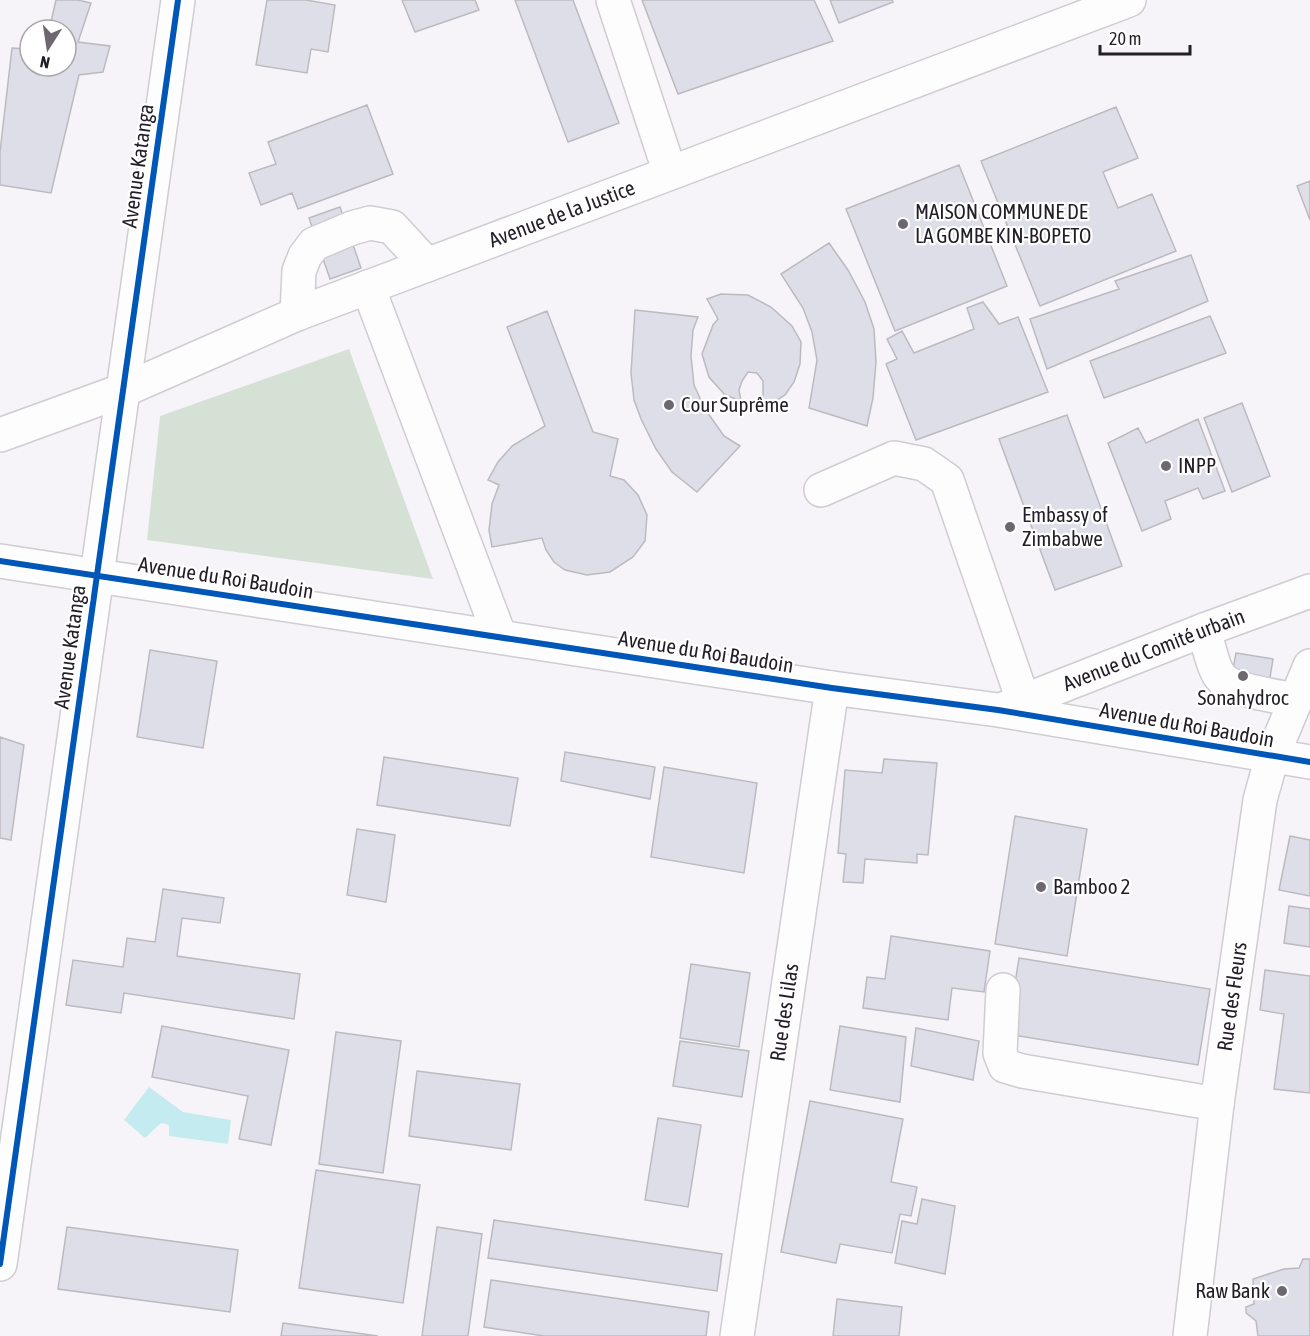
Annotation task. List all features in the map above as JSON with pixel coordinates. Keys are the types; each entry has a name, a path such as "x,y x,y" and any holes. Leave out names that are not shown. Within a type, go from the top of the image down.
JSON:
{"street":[{"name":"Avenue Katanga","path":"0,1264 178,0"},
{"path":"613,0 670,173"},
{"name":"Avenue de la Justice","path":"0,435 124,390 297,315 368,287 1129,0"},
{"path":"297,315 299,271 304,256 314,244 352,228 370,223 392,227 427,265"},
{"path":"368,287 500,637"},
{"path":"820,490 894,458 924,464 947,480 1010,705"},
{"name":"Avenue du Roi Baudoin","path":"0,561 832,688 1010,705 1272,757 1310,762"},
{"name":"Avenue du Comité urbain","path":"1010,705 1310,591"},
{"path":"1204,630 1219,675 1226,682 1236,687 1296,700"},
{"name":"Rue des Fleurs","path":"1190,1336 1217,1104 1260,800 1272,757 1310,666"},
{"name":"Rue des Lilas","path":"737,1336 832,688"},
{"path":"1003,990 1000,1053 1005,1066 1022,1071 1217,1104"}],"shaded area":[{"path":"349,349 433,579 147,540 160,416"}],"water":[{"path":"149,1087 183,1112 231,1120 228,1144 169,1136 169,1125 161,1123 145,1138 124,1120"}],"building":[{"path":"56,0 78,0 91,3 78,42 78,18 52,18"},
{"path":"267,0 306,0 335,5 328,52 311,49 307,73 256,65"},
{"path":"402,0 475,0 479,10 415,32"},
{"path":"515,0 573,0 619,123 568,142"},
{"path":"515,0 573,0 619,123 568,142"},
{"path":"642,0 814,0 833,41 678,94"},
{"path":"830,0 892,0 893,2 839,23"},
{"path":"78,42 110,46 103,72 79,75 51,193 0,185 0,152 12,48 18,48 18,78 78,78"},
{"path":"367,105 393,174 298,209 292,193 261,205 249,173 276,164 268,142"},
{"path":"1116,107 1138,158 1103,172 1118,208 1152,194 1176,251 1040,306 981,161"},
{"path":"959,165 1007,286 895,331 846,209"},
{"path":"1310,181 1310,220 1297,186"},
{"path":"340,207 361,268 330,279 309,218"},
{"name":"Cour Suprême","path":"829,243 848,270 865,302 874,329 876,362 873,398 867,426 809,408 817,360 812,332 803,308 781,274"},
{"path":"1191,255 1208,301 1047,369 1030,319 1119,289 1115,281"},
{"name":"Cour Suprême","path":"721,294 748,295 771,307 792,326 801,342 800,364 794,382 785,395 774,402 763,402 763,381 757,373 748,372 742,381 739,390 741,401 725,395 709,377 702,354 713,325 718,319 707,299"},
{"path":"983,302 999,324 1018,317 1048,392 916,440 886,364 897,359 887,339 902,331 914,353 974,329 967,308"},
{"name":"Cour Suprême","path":"635,310 698,317 693,330 691,356 694,385 705,409 724,436 740,446 697,492 672,472 656,449 634,400 631,373"},
{"path":"547,311 593,432 618,439 610,476 624,480 638,495 647,515 645,541 633,557 610,572 587,575 565,570 554,562 542,538 492,547 489,530 492,504 499,485 488,480 498,462 512,446 545,426 507,327"},
{"path":"1210,316 1226,353 1104,398 1090,361"},
{"name":"INPP","path":"1242,403 1270,476 1232,492 1204,418"},
{"path":"1067,415 1122,566 1055,590 999,439"},
{"name":"INPP","path":"1198,419 1225,491 1203,499 1198,488 1165,501 1171,519 1142,531 1108,443 1138,428 1146,443"},
{"path":"150,650 217,661 203,748 137,737"},
{"path":"1236,653 1273,659 1265,709 1227,702"},
{"path":"0,737 24,745 11,840 0,838"},
{"path":"565,752 655,767 650,799 561,781"},
{"path":"384,757 518,778 510,826 377,805"},
{"path":"884,759 937,763 928,855 917,854 917,863 865,859 863,883 843,882 846,854 838,853 845,770 882,773"},
{"path":"664,767 757,783 744,873 651,857"},
{"name":"Bamboo 2","path":"1015,816 1087,829 1067,956 995,944"},
{"path":"357,829 395,835 386,902 347,895"},
{"path":"1290,836 1310,840 1310,896 1279,890"},
{"path":"163,889 224,898 220,923 182,918 177,956 300,974 294,1019 124,993 121,1013 66,1005 73,960 123,967 127,938 155,942"},
{"path":"1289,906 1310,909 1310,947 1284,943"},
{"path":"891,936 990,951 984,992 952,988 948,1020 863,1008 867,977 885,979"},
{"path":"1019,958 1210,989 1198,1065 1007,1034"},
{"path":"691,964 750,973 739,1047 680,1038"},
{"path":"1265,970 1310,976 1310,1093 1274,1089 1284,1014 1260,1010"},
{"path":"162,1026 289,1050 271,1145 239,1139 248,1096 152,1077"},
{"path":"840,1026 906,1037 900,1102 830,1090"},
{"path":"916,1028 979,1041 973,1080 911,1066"},
{"path":"336,1032 401,1041 383,1173 319,1164"},
{"path":"680,1041 749,1051 742,1097 673,1086"},
{"path":"417,1071 520,1084 511,1150 409,1136"},
{"path":"810,1101 903,1119 891,1182 917,1187 911,1216 900,1214 892,1253 840,1244 836,1263 781,1252"},
{"path":"658,1118 701,1125 688,1207 645,1200"},
{"path":"316,1170 420,1185 403,1303 299,1288"},
{"path":"922,1199 955,1206 945,1274 895,1263 902,1221 917,1224"},
{"path":"494,1220 722,1254 717,1291 488,1258"},
{"path":"67,1227 238,1250 230,1312 58,1289"},
{"path":"437,1227 482,1234 468,1336 422,1336"},
{"name":"Raw Bank","path":"1303,1259 1310,1259 1310,1336 1258,1336 1256,1321 1246,1313 1246,1307 1254,1304 1253,1279 1284,1269 1299,1268"},
{"path":"491,1280 709,1312 706,1336 544,1336 484,1327"},
{"path":"837,1299 902,1307 899,1336 833,1336"},
{"path":"283,1323 378,1336 281,1336"}],"cycle path":[{"path":"0,1264 178,0"},
{"path":"0,561 832,688 998,710 1310,762"}],"place":[{"name":"MAISON COMMUNE DE LA GOMBE KIN-BOPETO","path":"903,224"},
{"name":"Cour Suprême","path":"669,405"},
{"name":"INPP","path":"1166,466"},
{"name":"Embassy of Zimbabwe","path":"1010,527"},
{"name":"Sonahydroc","path":"1243,676"},
{"name":"Bamboo 2","path":"1041,887"},
{"name":"Raw Bank","path":"1282,1291"}]}
